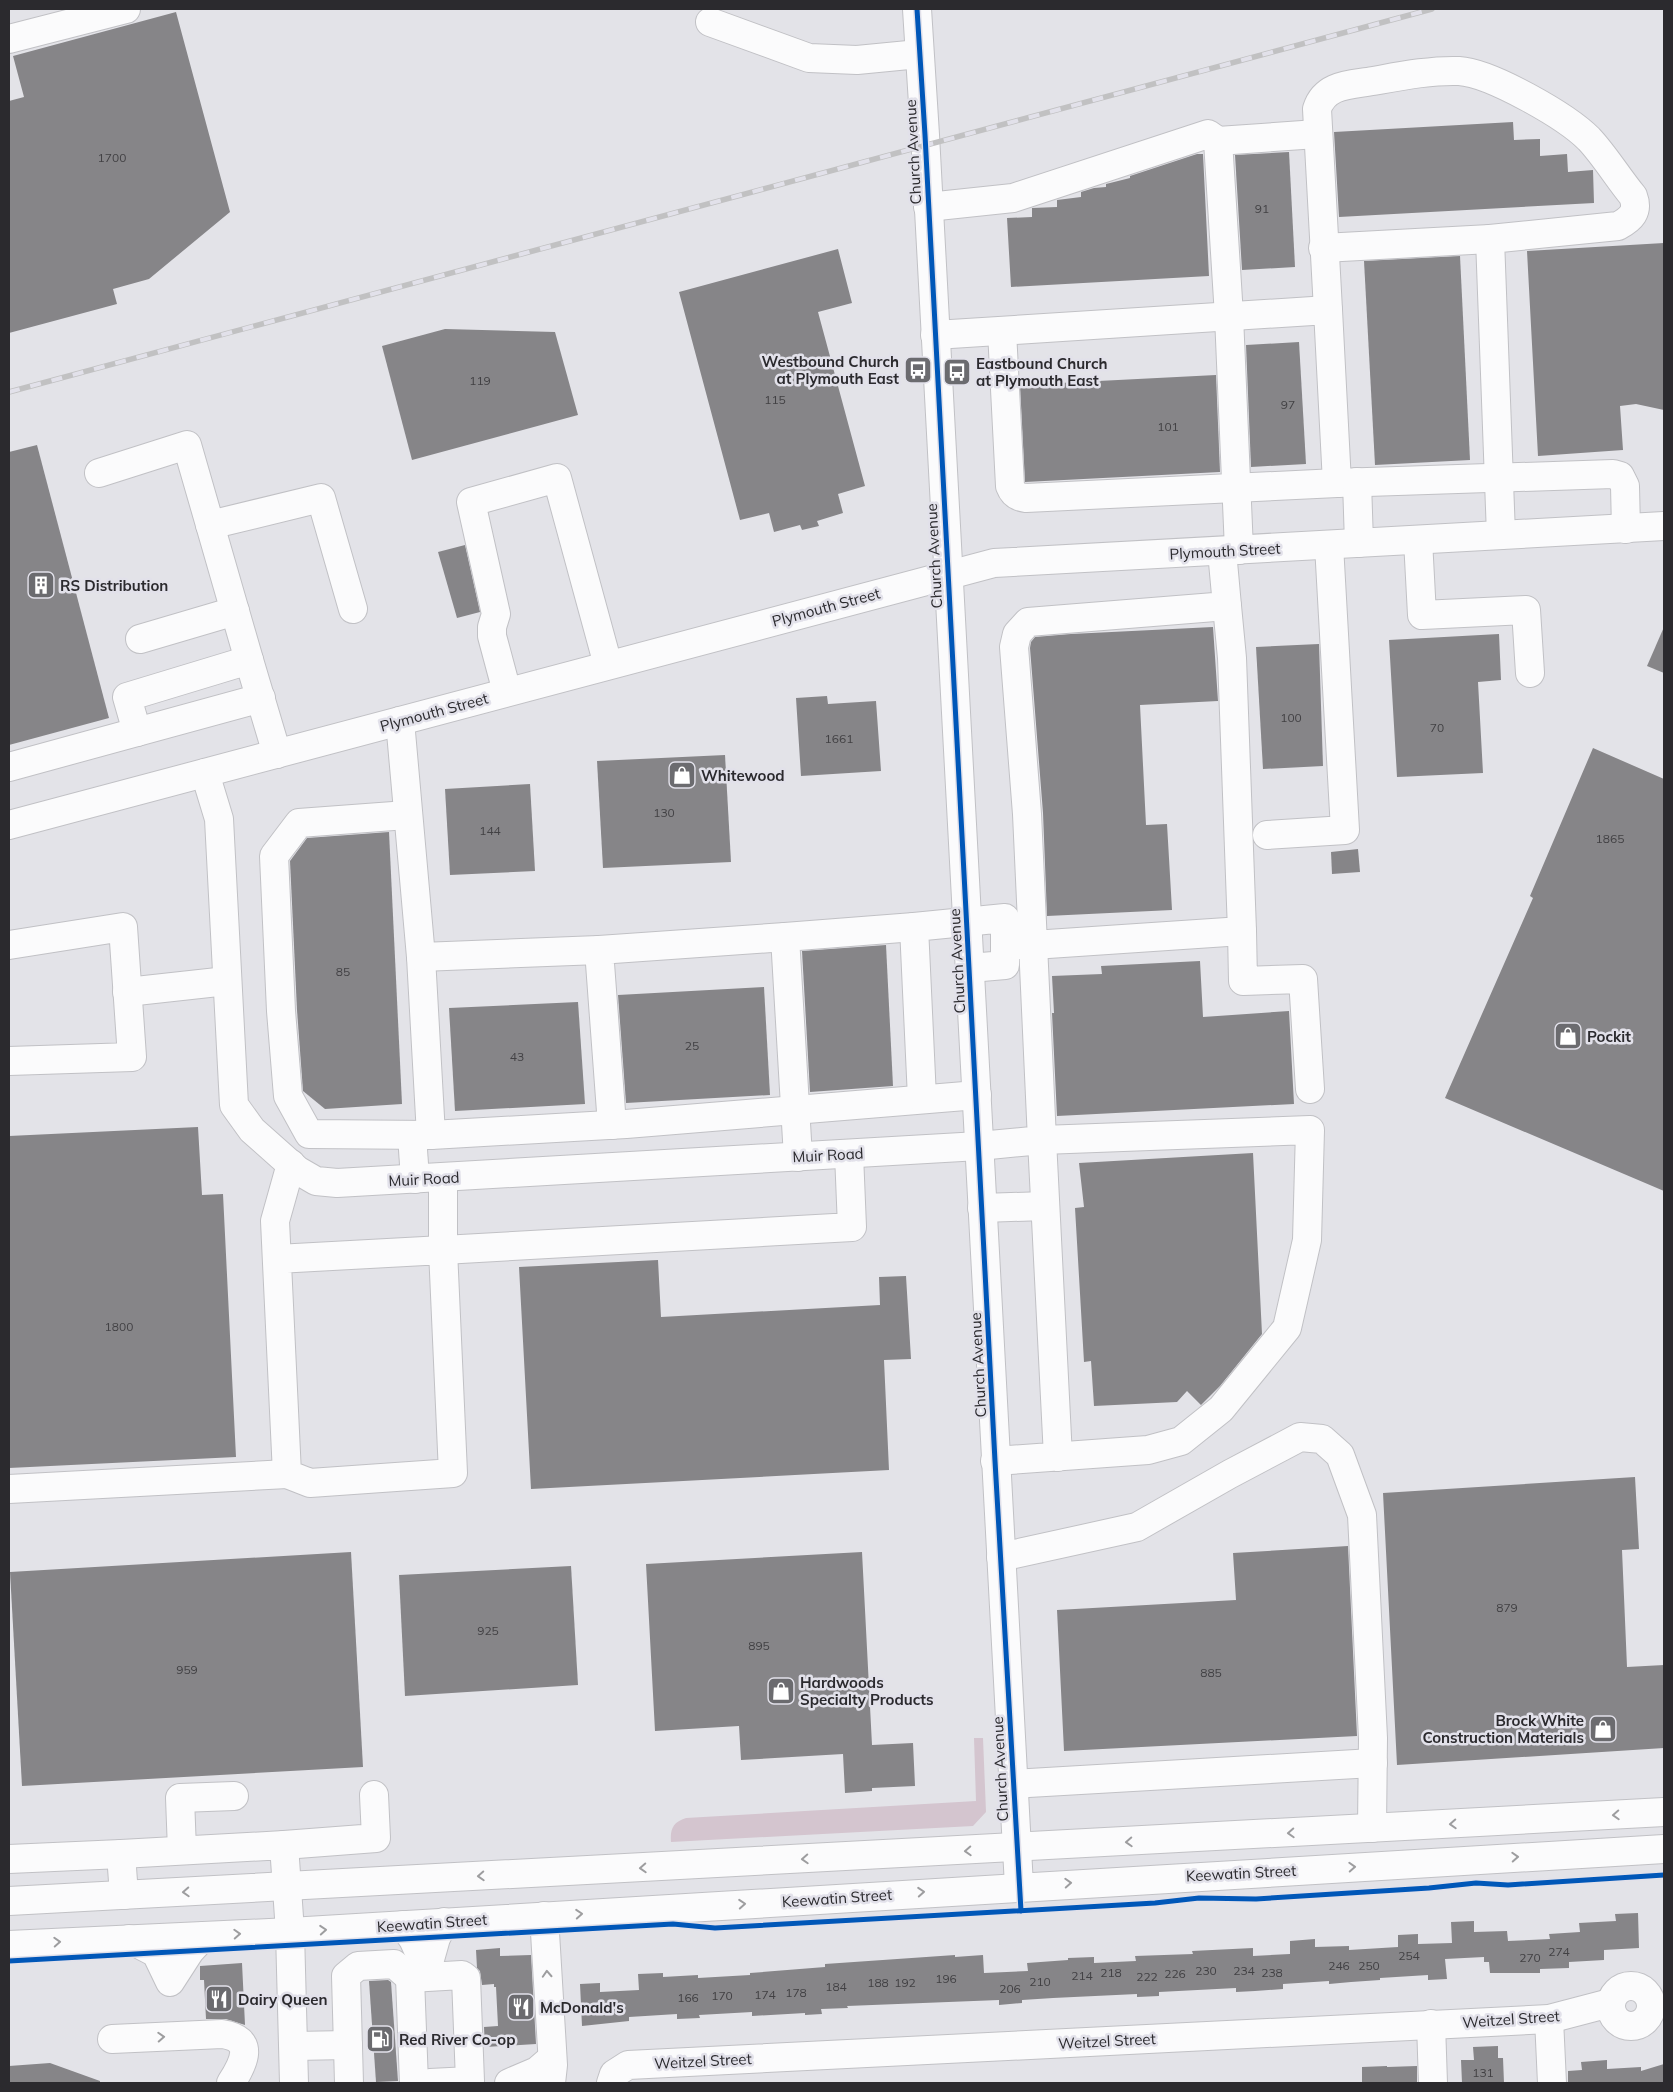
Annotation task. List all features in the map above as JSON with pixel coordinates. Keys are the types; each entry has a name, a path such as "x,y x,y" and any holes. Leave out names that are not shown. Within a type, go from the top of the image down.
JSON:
{"street":[{"path":"9,39 126,9"},
{"name":"Church Avenue","path":"917,9 1019,1886"},
{"path":"710,22 809,58 857,60 919,54"},
{"path":"1323,248 1490,239 1612,228 1631,218 1635,211 1636,203 1633,196 1588,139 1548,110 1500,83 1460,71 1404,76 1339,87 1327,92 1320,99 1317,110 1317,134 1323,248 1328,310 1347,482 1359,543"},
{"path":"928,207 1014,198 1208,134 1218,141 1317,134"},
{"path":"1218,141 1229,316 1236,488 1227,606 1232,658 1243,981 1303,979 1310,1089"},
{"path":"1490,239 1501,535"},
{"path":"935,335 1328,310"},
{"path":"1002,331 1010,486 1013,493 1019,497 1347,482 1613,474 1620,476 1625,486 1626,528"},
{"path":"99,473 187,445 277,754"},
{"path":"507,692 492,636 492,627 496,614 471,502 557,478 608,665"},
{"path":"210,525 321,498 353,609"},
{"name":"Plymouth Street","path":"9,825 994,563 1664,526"},
{"path":"1418,540 1422,615 1526,610 1530,673"},
{"path":"1267,835 1345,830 1329,545"},
{"path":"996,1461 1058,1457 1027,814 1014,648 1017,634 1028,622 1227,606"},
{"path":"140,639 234,611"},
{"path":"137,732 127,697 249,660"},
{"path":"9,767 261,698"},
{"path":"400,721 421,957 422,1135 415,1179"},
{"name":"Muir Road","path":"205,773 219,819 234,1105 252,1130 291,1164 316,1181 337,1183 455,1177 979,1146 1042,1140 1310,1130 1307,1240 1286,1328 1221,1409 1181,1441 1148,1450 1058,1457"},
{"path":"407,815 299,823 274,856 281,1011 288,1096 309,1134 422,1135 619,1125 794,1111 922,1098 977,1095"},
{"path":"421,957 599,950 914,927 1005,918 1006,965 970,968"},
{"path":"9,946 123,926 132,1057 9,1062"},
{"path":"914,927 922,1098"},
{"path":"1005,945 1033,945 1242,931"},
{"path":"784,937 798,1157"},
{"path":"599,950 619,1125 631,1167"},
{"path":"127,992 227,981"},
{"path":"582,1126 586,1169"},
{"path":"9,1489 287,1474 310,1483 454,1473 443,1250 462,1132"},
{"path":"277,1259 852,1227 849,1154"},
{"path":"287,1474 275,1221 291,1164"},
{"path":"982,1208 1045,1206"},
{"path":"1001,1557 1137,1527 1300,1437 1322,1439 1340,1455 1362,1516 1373,1738 1372,1828"},
{"path":"1013,1784 1373,1763"},
{"path":"9,1859 376,1838 374,1795"},
{"path":"182,1850 180,1798 234,1796"},
{"path":"9,1901 1664,1812"},
{"path":"284,1844 290,1932 294,2083"},
{"name":"Keewatin Street","path":"9,1945 290,1932 1019,1886 1664,1849"},
{"path":"121,1854 124,1895"},
{"path":"509,2083 537,2071 551,2070 544,1916"},
{"path":"414,2083 422,1974 444,1922"},
{"path":"403,1925 413,1939 422,1974"},
{"path":"356,1928 358,1966"},
{"path":"129,1939 156,1953 170,1982 190,1951 204,1936"},
{"path":"349,2083 346,1976 358,1966 394,1964 422,1974 462,1975 466,1978 472,2082 430,2083"},
{"name":"Weitzel Street","path":"611,2083 614,2074 628,2065 1548,2019 1610,2003"},
{"path":"1548,2019 1552,2083"},
{"path":"1431,2024 1434,2083"},
{"path":"112,2039 222,2034 232,2036 243,2047 245,2055 243,2064 232,2083"},
{"path":"294,2046 348,2045"}],"shaded area":[{"path":"974,1738 983,1738 986,1812 973,1826 671,1842 673,1827 686,1818 976,1801"}],"building":[{"path":"176,12 230,212 149,279 113,289 117,304 9,333 9,101 24,97 13,56"},
{"path":"1513,122 1514,140 1540,139 1540,156 1567,154 1568,172 1593,170 1594,203 1339,217 1334,132"},
{"path":"1289,152 1295,267 1242,270 1235,155"},
{"path":"1197,154 1203,154 1209,276 1011,287 1007,218 1032,217 1032,208 1057,207 1057,200 1081,197 1081,192 1106,187 1106,184 1130,178 1130,176"},
{"path":"1664,243 1664,410 1636,404 1620,406 1623,450 1538,456 1527,251"},
{"path":"838,249 852,303 818,312 865,486 838,494 843,513 817,521 819,526 802,530 800,525 774,532 769,513 740,520 679,292"},
{"path":"1460,256 1470,460 1375,465 1364,261"},
{"path":"445,329 555,332 578,415 412,460 382,346"},
{"path":"1299,342 1306,464 1251,467 1246,345"},
{"path":"1216,375 1220,472 1025,482 1020,385"},
{"name":"RS Distribution","path":"37,445 109,718 9,745 9,452"},
{"path":"465,545 480,612 457,618 438,552"},
{"path":"1213,627 1218,701 1140,705 1146,825 1167,824 1172,910 1047,916 1043,813 1031,642 1035,637 1071,634"},
{"path":"1664,627 1664,673 1647,666"},
{"path":"1499,634 1501,680 1478,682 1483,773 1397,777 1389,640"},
{"path":"1319,644 1323,766 1263,769 1256,647"},
{"path":"827,696 828,704 876,701 881,771 801,776 796,698"},
{"name":"Pockit","path":"1593,748 1664,779 1664,1191 1445,1098 1533,898 1530,896"},
{"path":"725,755 731,862 603,868 597,761"},
{"path":"530,784 535,871 450,875 445,789"},
{"path":"389,832 402,1104 325,1109 303,1091 290,861 307,838"},
{"path":"1358,849 1360,872 1332,874 1331,852"},
{"path":"886,945 893,1086 810,1092 802,951"},
{"path":"1200,961 1203,1017 1289,1011 1294,1104 1057,1116 1052,976 1102,974 1101,966"},
{"path":"764,987 770,1095 626,1103 618,995"},
{"path":"578,1002 585,1104 455,1111 449,1008"},
{"path":"198,1127 202,1195 223,1194 236,1457 9,1468 9,1136"},
{"path":"1253,1153 1262,1334 1220,1386 1201,1405 1187,1391 1177,1402 1094,1406 1091,1361 1084,1362 1075,1208 1084,1207 1079,1163"},
{"path":"658,1260 661,1317 880,1305 879,1277 906,1276 911,1359 884,1360 889,1470 531,1489 519,1267"},
{"path":"1635,1477 1639,1549 1622,1550 1627,1667 1664,1665 1664,1748 1397,1765 1383,1493"},
{"path":"1348,1546 1357,1736 1064,1751 1057,1610 1236,1600 1233,1553"},
{"path":"351,1552 363,1767 22,1786 10,1572"},
{"path":"862,1552 872,1745 913,1743 915,1786 872,1788 872,1791 845,1793 843,1754 741,1760 739,1726 655,1731 646,1564"},
{"path":"571,1566 578,1685 405,1696 399,1575"},
{"path":"1638,1913 1639,1948 1604,1950 1604,1960 1569,1962 1569,1968 1540,1969 1540,1973 1490,1973 1489,1962 1484,1962 1484,1957 1445,1959 1447,1979 1428,1980 1428,1975 1329,1984 1329,1981 1283,1984 1283,1989 1255,1991 1236,1992 1236,1988 1159,1992 1159,1996 1137,1997 1137,1994 1053,1998 1022,2000 1022,2003 999,2005 999,2000 847,2006 848,2008 821,2009 822,2014 805,2015 805,2013 752,2016 752,2012 699,2015 700,2018 677,2019 677,2014 629,2017 629,2021 582,2026 580,1984 600,1983 600,1992 639,1990 638,1974 663,1973 663,1977 698,1975 698,1978 750,1975 750,1973 825,1967 825,1964 955,1955 955,1957 983,1955 984,1973 1028,1971 1027,1963 1068,1960 1068,1958 1094,1957 1094,1963 1136,1961 1135,1956 1193,1954 1192,1951 1253,1948 1253,1956 1290,1954 1290,1941 1315,1939 1315,1947 1349,1946 1349,1950 1398,1947 1398,1935 1418,1934 1418,1944 1452,1943 1451,1922 1474,1921 1474,1932 1507,1931 1508,1941 1550,1939 1549,1934 1580,1932 1579,1923 1616,1921 1615,1914"},
{"name":"McDonald's","path":"500,1948 500,1956 531,1955 536,2044 485,2047 484,2027 498,2026 496,1987 494,1987 494,1984 482,1985 480,1971 477,1968 476,1950"},
{"path":"242,1963 245,2025 226,2019 206,2019 204,1980 200,1980 200,1966"},
{"path":"388,1980 391,1982 398,2081 376,2082 369,1981"},
{"path":"1498,2046 1498,2058 1503,2058 1504,2083 1462,2083 1461,2060 1474,2060 1473,2047"},
{"path":"1607,2060 1607,2069 1641,2067 1641,2071 1664,2064 1664,2083 1568,2083 1568,2071 1582,2070 1581,2062"},
{"path":"50,2063 100,2081 100,2083 9,2083 9,2066"},
{"path":"1417,2066 1417,2083 1362,2083 1362,2067"}],"railway":[{"path":"9,392 1432,9"}],"cycle path":[{"path":"917,9 1021,1911"},
{"path":"9,1961 673,1924 715,1928 1155,1903 1199,1898 1256,1899 1429,1888 1476,1883 1508,1885 1664,1875"}],"place":[{"name":"Westbound Church at Plymouth East","path":"918,370"},
{"name":"Eastbound Church at Plymouth East","path":"957,372"},
{"name":"RS Distribution","path":"41,585"},
{"name":"Whitewood","path":"682,775"},
{"name":"Pockit","path":"1568,1036"},
{"name":"Hardwoods Specialty Products","path":"781,1691"},
{"name":"Brock White Construction Materials","path":"1603,1729"},
{"name":"Dairy Queen","path":"219,1999"},
{"name":"McDonald's","path":"521,2007"},
{"name":"Red River Co-op","path":"380,2039"}]}
